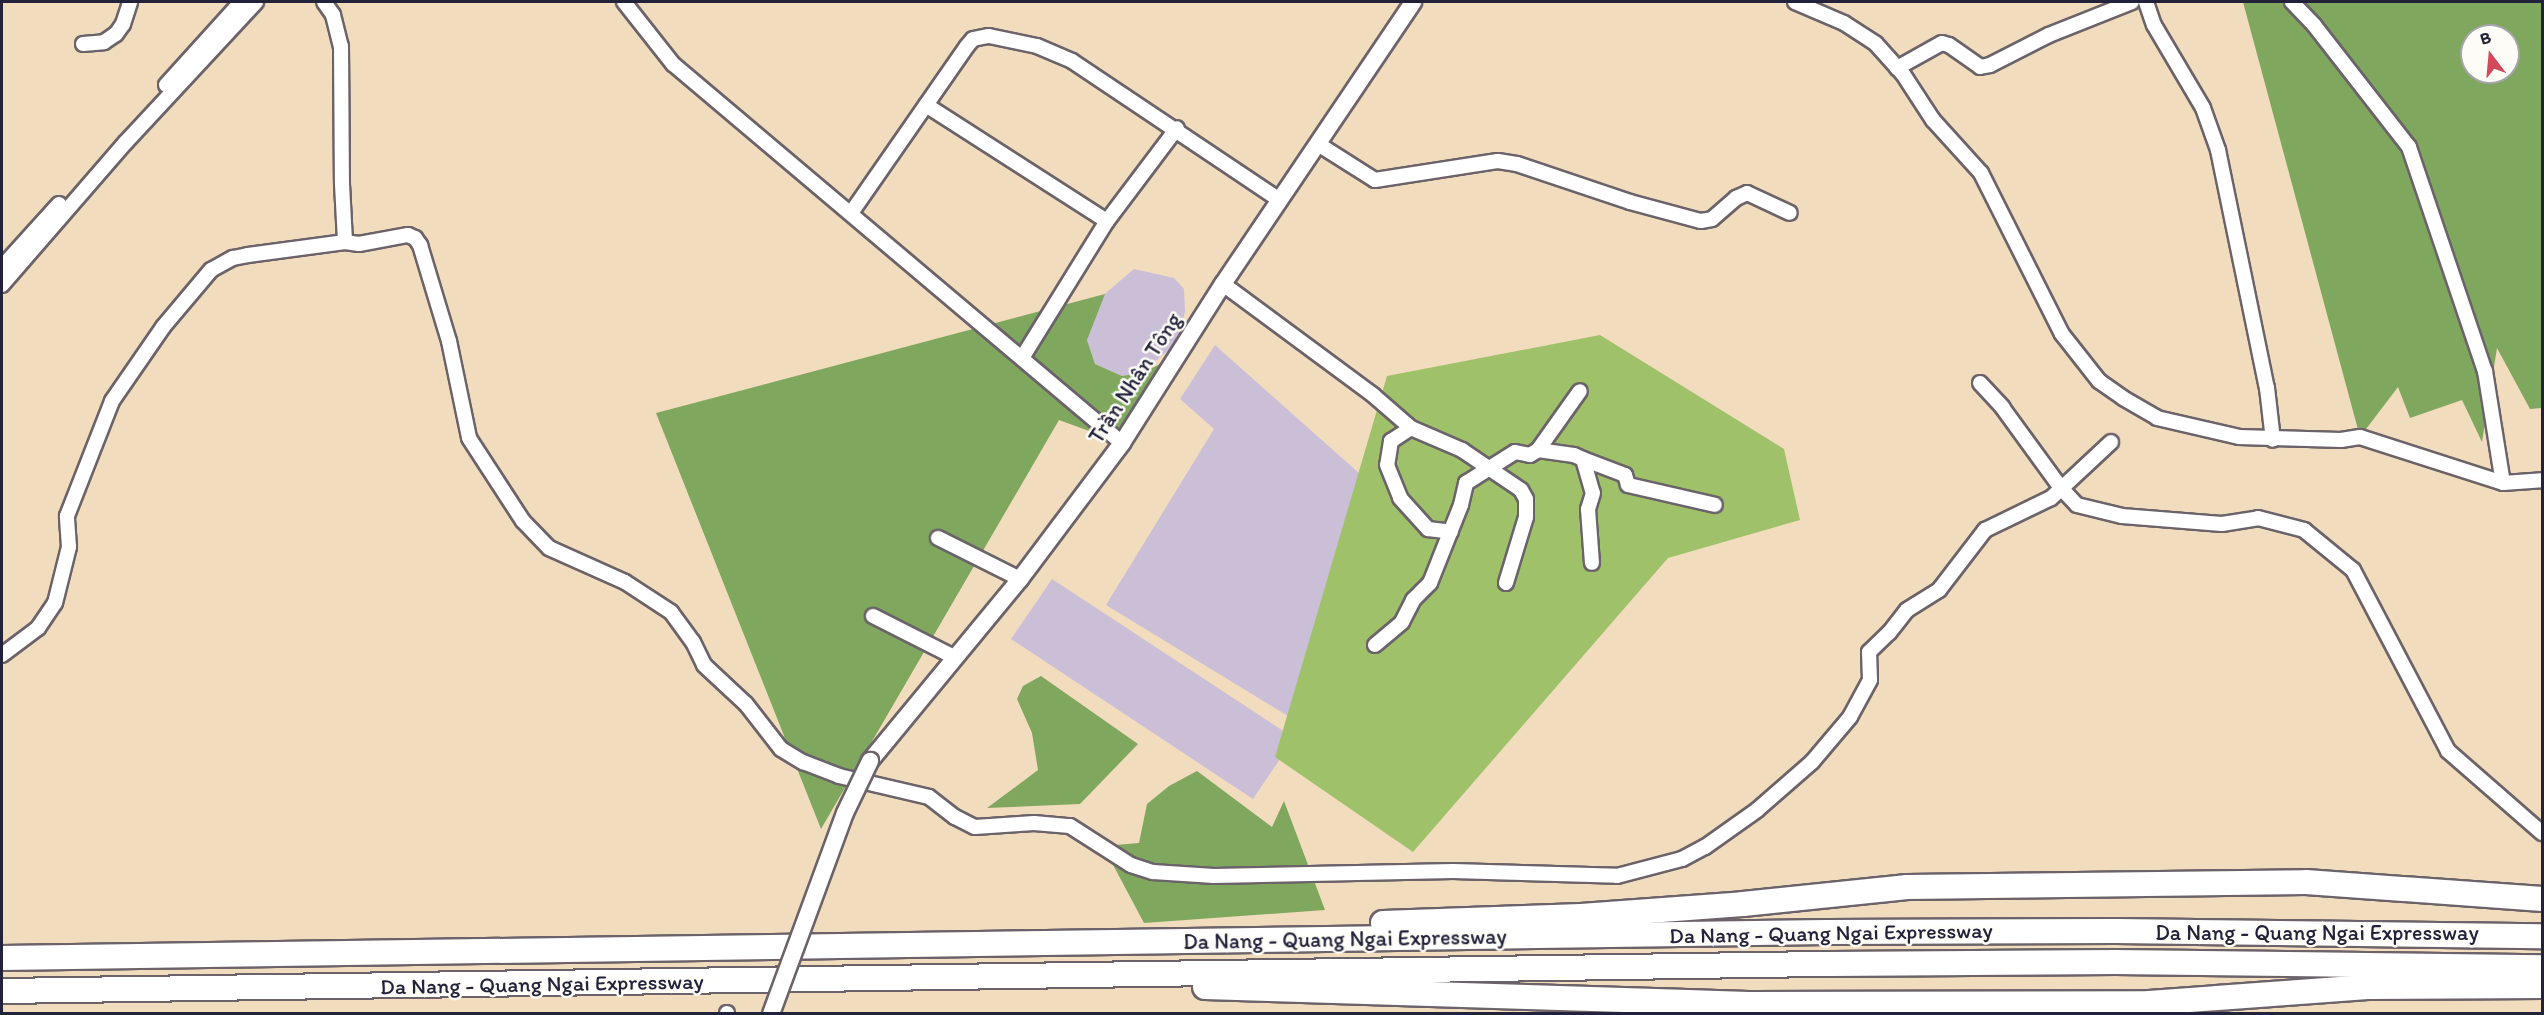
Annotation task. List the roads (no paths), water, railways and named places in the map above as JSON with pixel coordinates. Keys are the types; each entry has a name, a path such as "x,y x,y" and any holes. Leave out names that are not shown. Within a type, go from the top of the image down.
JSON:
{"highway":[{"path":"1117,937 1581,916 1743,904 1907,887 2306,882 2542,899"},
{"name":"Da Nang - Quang Ngai Expressway","path":"2,958 968,944 1117,937 1931,932 2469,933 2542,936"},
{"name":"Da Nang - Quang Ngai Expressway","path":"2,991 879,979 1133,980 2115,962 2542,967"},
{"path":"1133,980 1749,1004 2149,1003 2367,987 2542,986"}],"street":[{"path":"83,44 96,45 116,34 123,24 130,2"},
{"path":"2,267 241,2"},
{"path":"2,285 126,142 256,2"},
{"path":"324,2 333,15 341,46 341,173 345,243"},
{"path":"624,2 673,64 1122,442"},
{"name":"Trần Nhân Tông","path":"771,1014 845,813 870,761 1020,579 1122,442 1223,284 1413,2"},
{"path":"1795,2 1844,22 1876,44 1897,68 1933,120 1981,173 2062,334 2099,381 2157,418 2239,437 2273,440 2360,437 2503,483 2542,480"},
{"path":"1897,68 1942,43 1950,45 1980,67 1990,65 2049,35 2132,2"},
{"path":"2146,2 2154,25 2203,108 2218,150 2267,388 2273,440"},
{"path":"2292,2 2409,147 2485,371 2503,483"},
{"path":"851,213 967,45 973,39 989,36 1037,46 1072,61 1177,128 1280,200"},
{"path":"926,105 1107,221"},
{"path":"1022,358 1107,221 1177,128"},
{"path":"1318,144 1375,180 1498,161 1527,167 1630,202 1701,221 1712,219 1736,198 1747,193 1790,213"},
{"path":"2,655 38,628 55,603 69,547 67,516 104,420 123,382 170,319 211,270 233,258 345,243 359,244 408,235 415,238 420,245 449,341 469,438 523,520 549,548 625,582 671,612 693,642 704,665 746,704 781,749 829,773 929,797 955,817 975,827 1034,823 1070,826 1131,865 1153,872 1214,876 1453,870 1617,876 1682,859 1705,847 1757,810 1812,762 1850,717 1870,680 1869,652 1890,633 1906,610 1939,590 1985,530 2051,498 2111,442"},
{"path":"1223,284 1373,395 1411,428 1462,450 1521,490 1526,499 1526,517 1506,583"},
{"path":"1980,383 2001,407 2061,488 2078,506 2122,516 2222,524 2258,518 2304,530 2353,570 2448,751 2542,833"},
{"path":"1376,645 1402,622 1413,600 1430,583 1461,505 1466,483 1515,452 1530,455 1538,450 1580,392"},
{"path":"1411,428 1391,441 1387,465 1400,498 1428,529 1451,532"},
{"path":"1538,450 1574,455 1625,475 1628,485 1715,505"},
{"path":"1583,459 1593,492 1588,510 1592,563"},
{"path":"938,538 1020,579"},
{"path":"873,616 954,657"}]}
